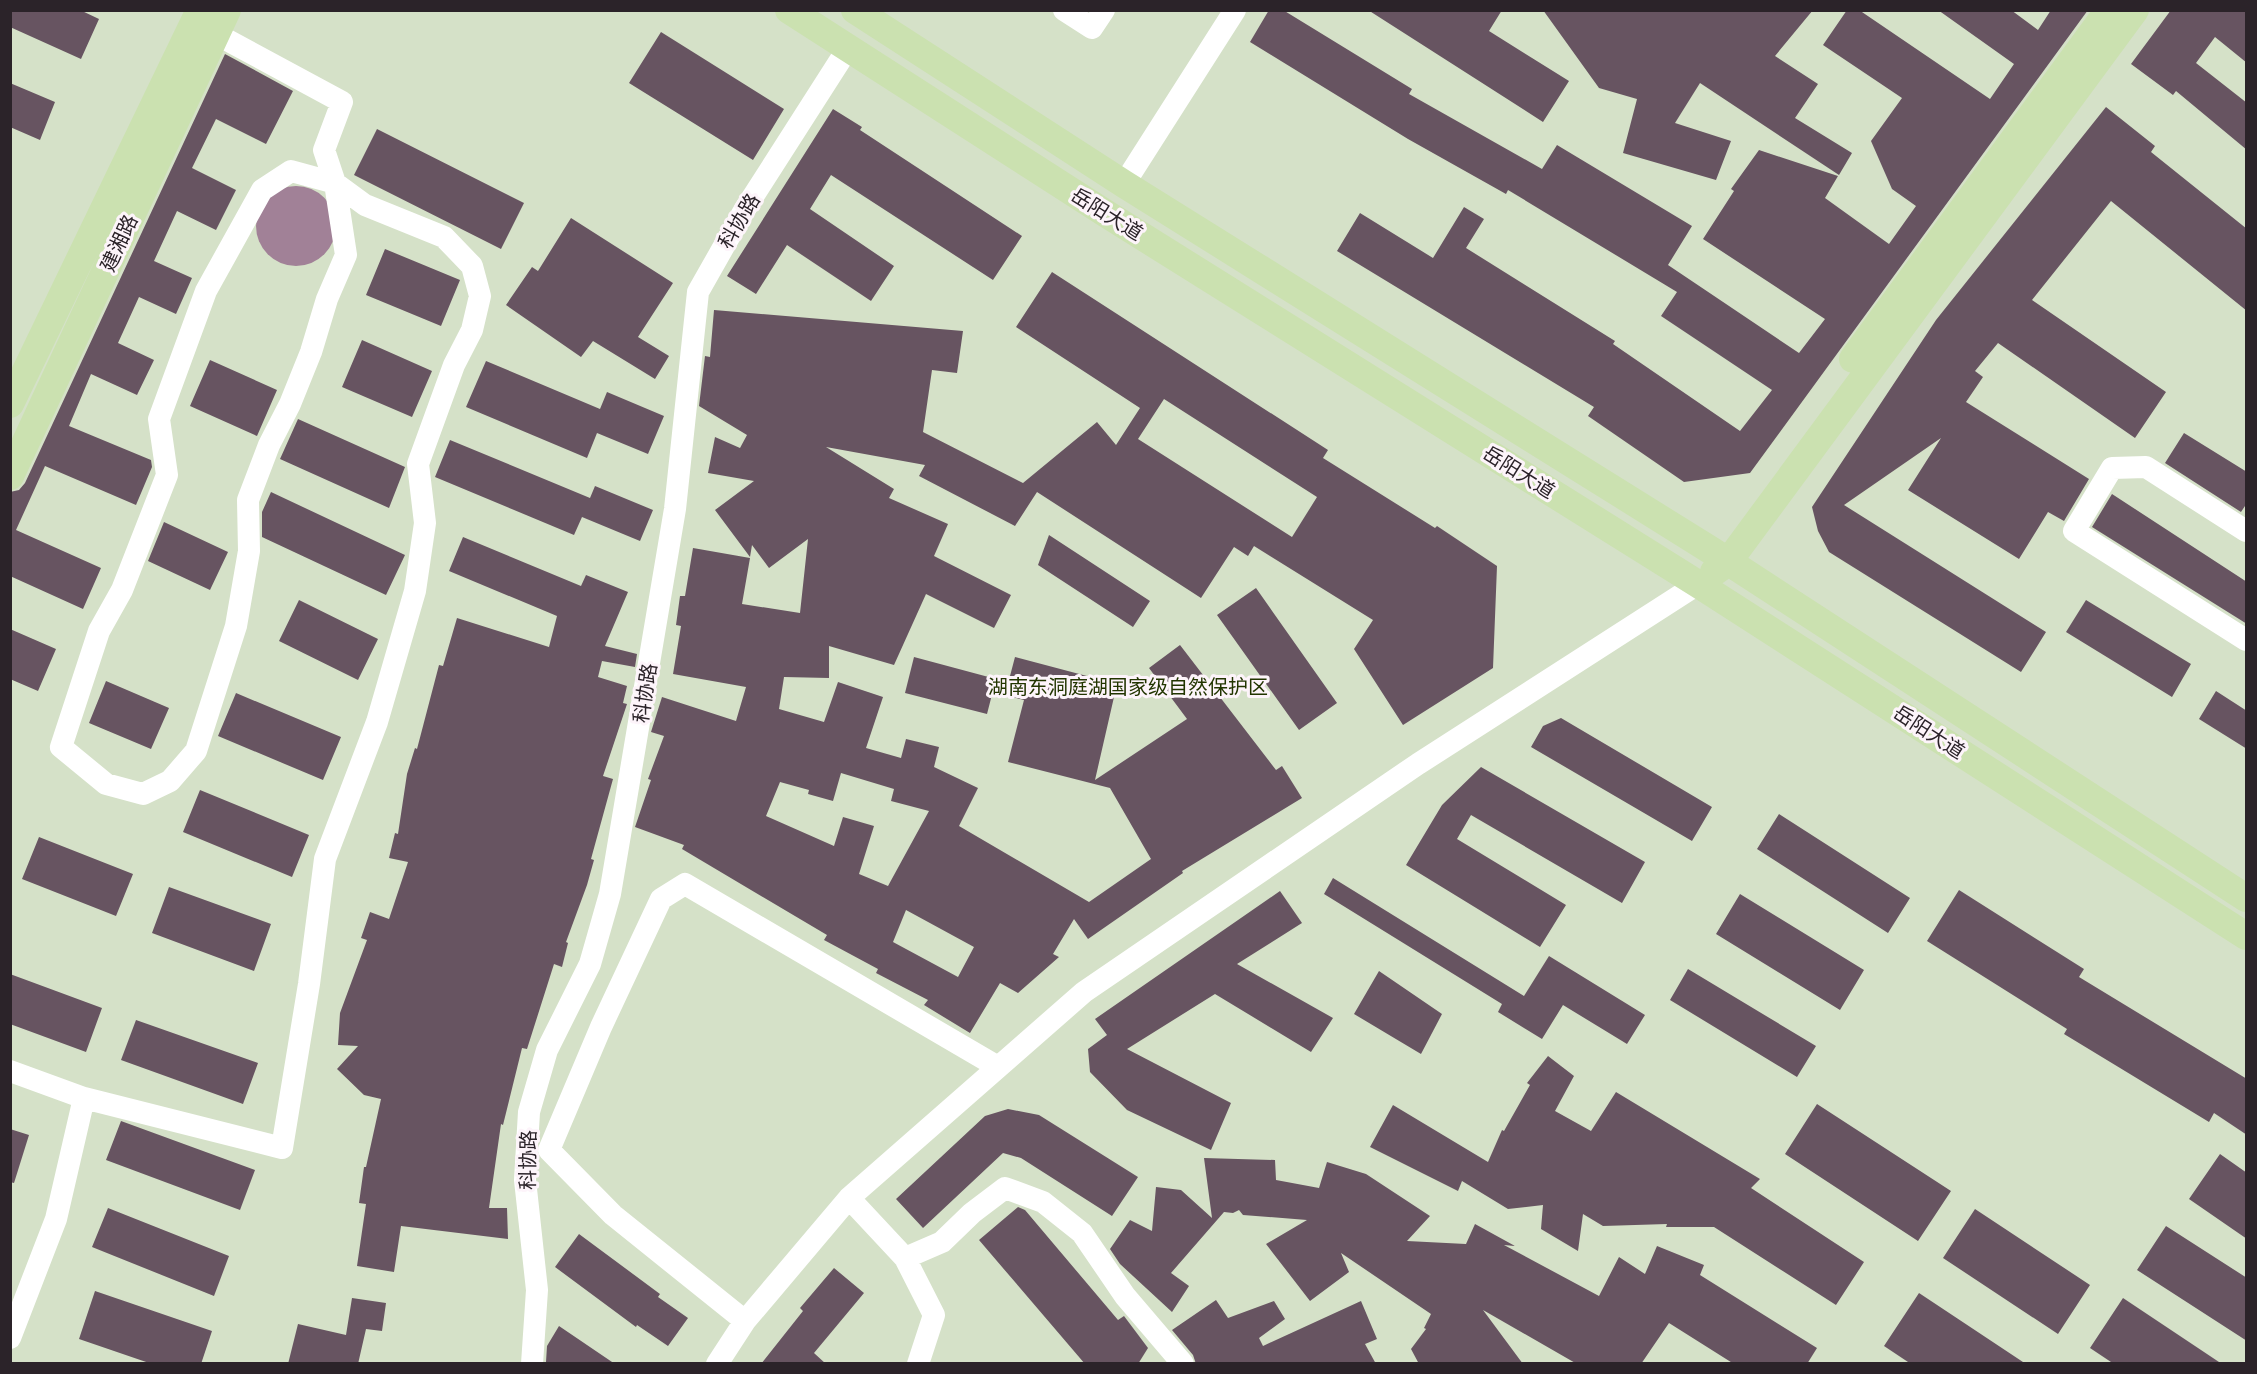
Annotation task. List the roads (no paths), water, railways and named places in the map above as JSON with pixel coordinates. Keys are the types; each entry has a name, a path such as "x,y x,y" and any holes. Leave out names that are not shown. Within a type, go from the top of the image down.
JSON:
{"main road":[{"name":"建湘路","path":"10,404 200,10"},
{"name":"岳阳大道","path":"789,10 1115,220 1698,584 2247,936"},
{"name":"岳阳大道","path":"855,10 1124,184 1720,556 2247,898"},
{"path":"1720,556 2109,10"},
{"path":"1698,584 2135,10"},
{"name":"建湘路","path":"10,476 221,22"}],"street":[{"path":"1064,10 1092,28 1104,10"},
{"path":"1124,184 1235,10"},
{"path":"10,1071 84,1098 282,1148 309,984 325,859 377,722 415,591 424,523 418,464 454,365 472,330 480,296 472,266 444,237 365,205 335,183 291,171 262,190 206,291 159,419 167,475 122,590 99,631 61,747 106,784 143,794 170,781 196,751 236,626 249,551 248,500 269,445 290,404 311,352 327,299 346,255 335,183 324,150 342,102 221,22"},
{"name":"科协路","path":"532,1364 537,1290 525,1180 529,1112 547,1050 590,964 610,894 675,509 698,292 745,209 848,48"},
{"path":"2247,531 2146,467 2112,468 2074,531 2247,640"},
{"path":"717,1364 745,1321 849,1198 1084,992 1418,764 1698,584"},
{"path":"745,1321 613,1215 549,1150 601,1027 661,899 685,884 998,1067"},
{"path":"10,1338 56,1219 84,1098"},
{"path":"904,1258 942,1242 972,1213 1005,1188 1043,1202 1082,1233 1125,1296 1183,1364"},
{"path":"849,1198 904,1258 934,1315 918,1364"}],"park label":[{"name":"湖南东洞庭湖国家级自然保护区","path":"1128,687"}]}
